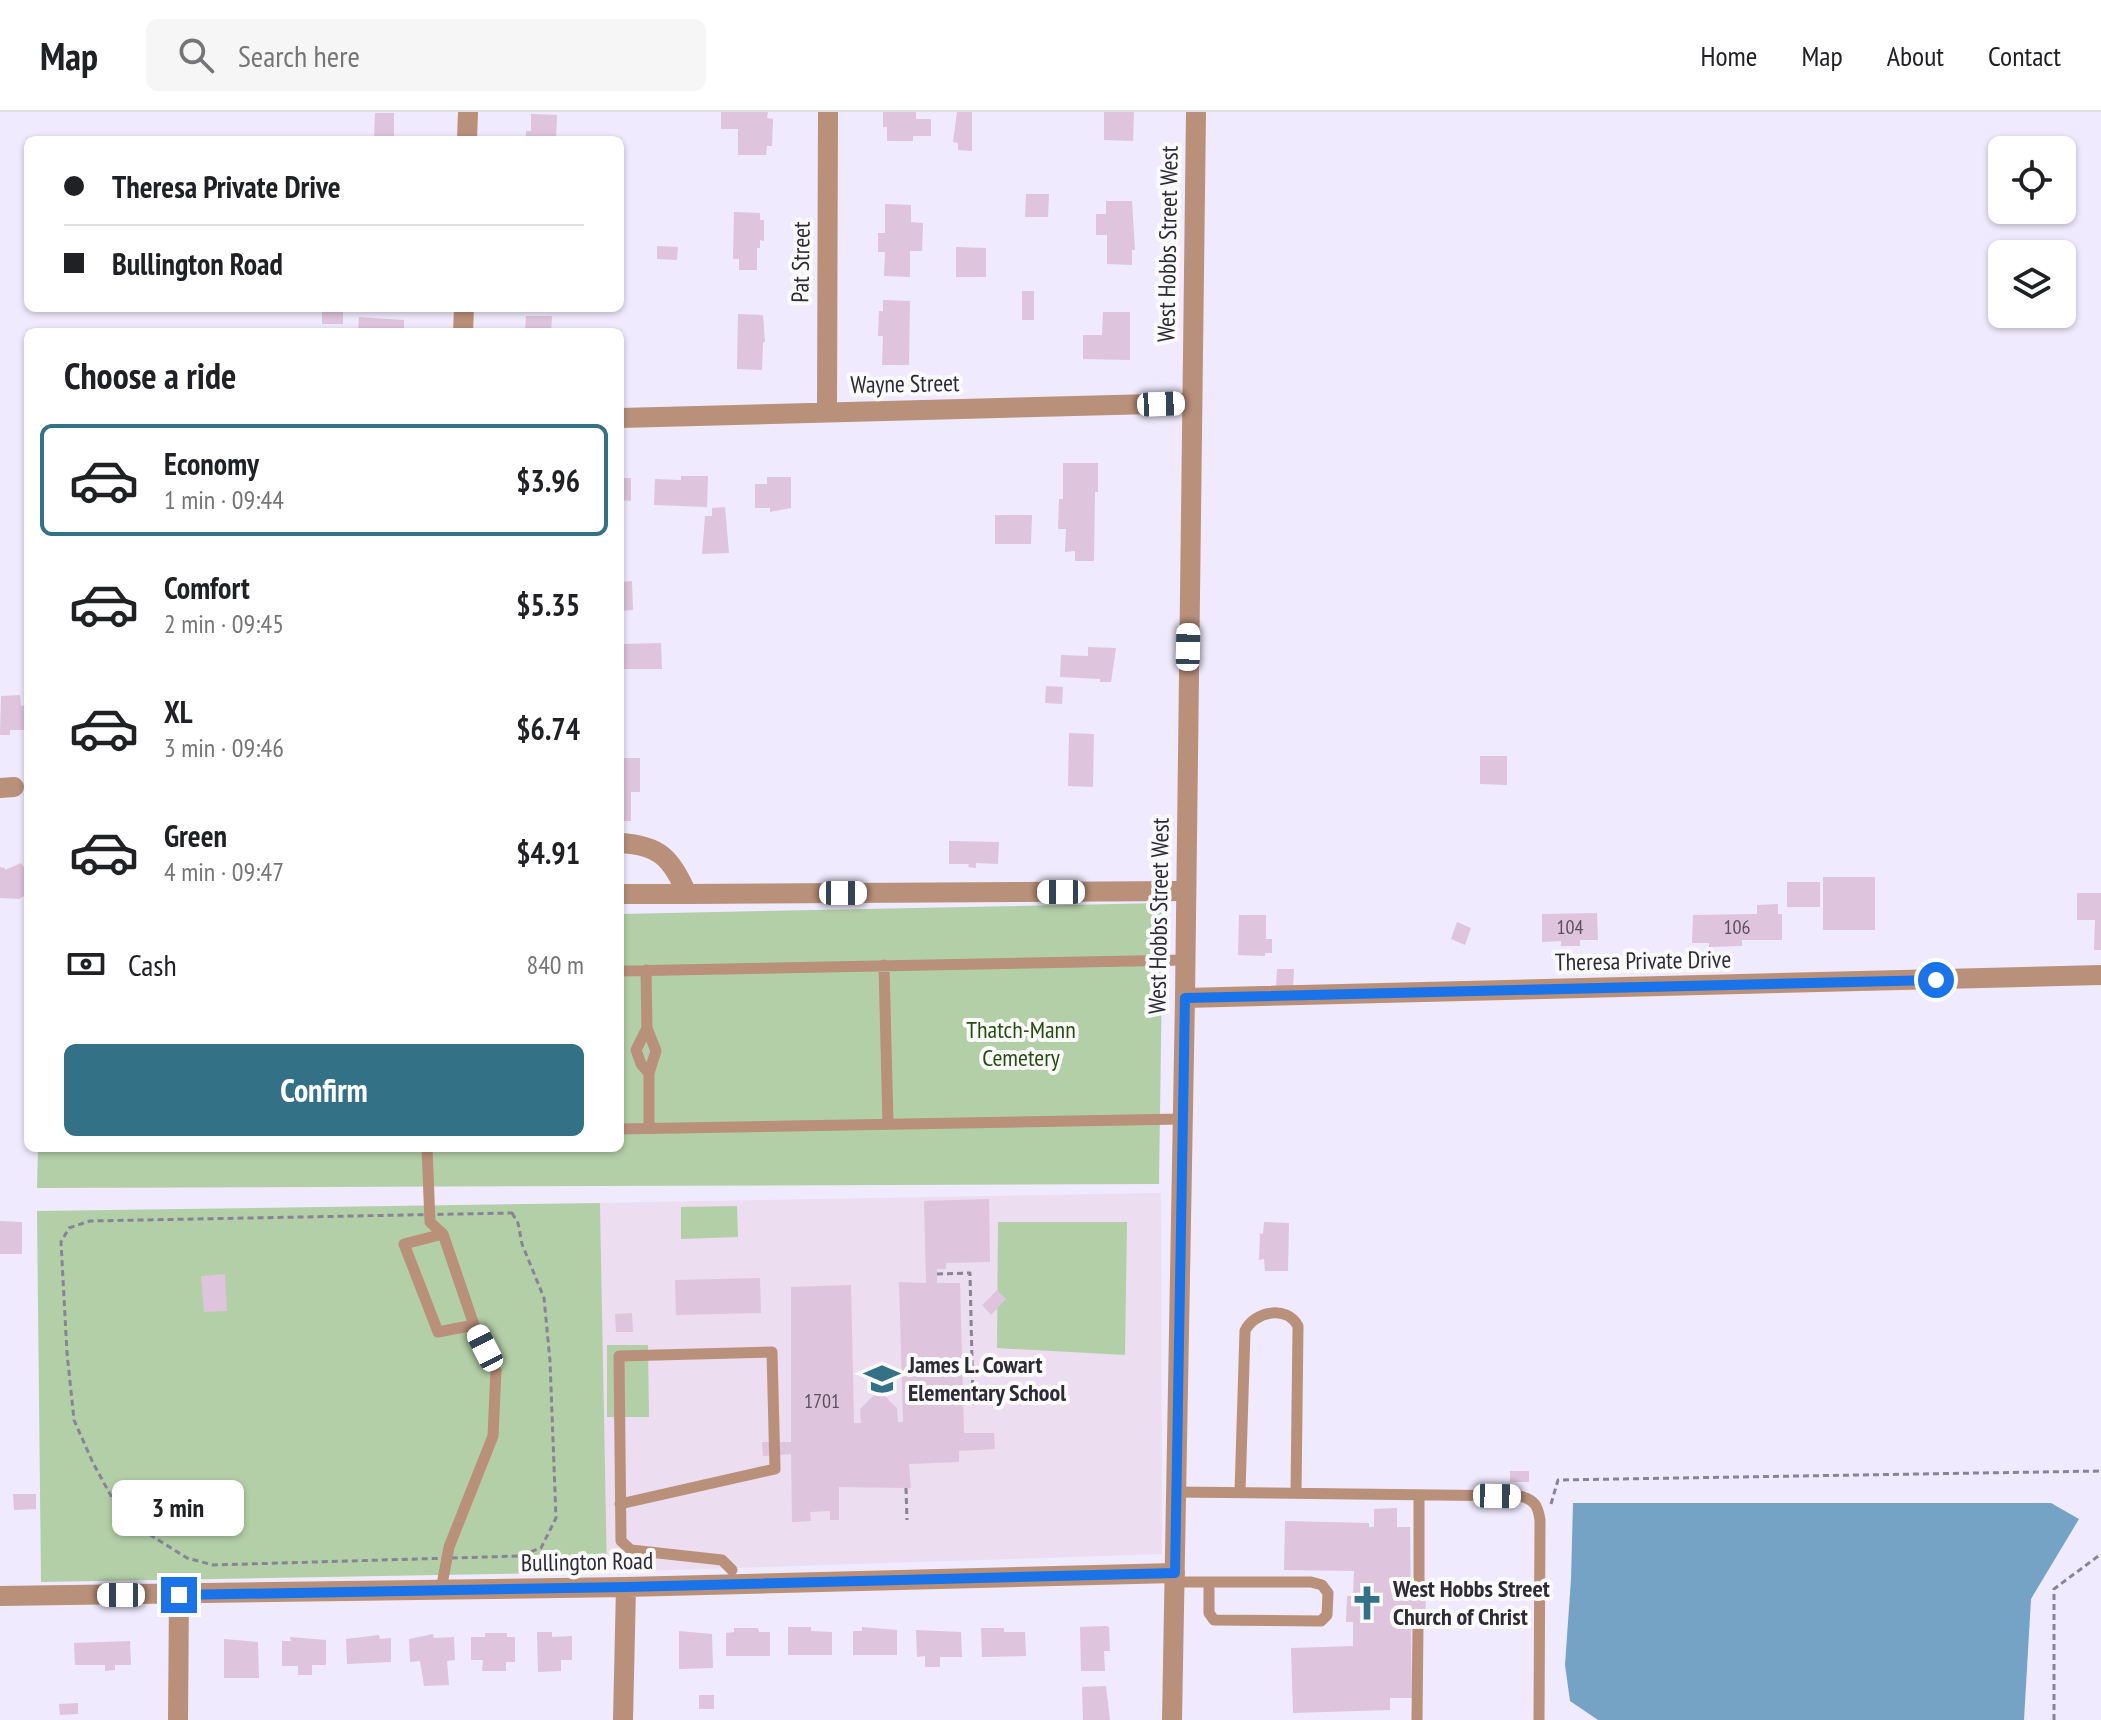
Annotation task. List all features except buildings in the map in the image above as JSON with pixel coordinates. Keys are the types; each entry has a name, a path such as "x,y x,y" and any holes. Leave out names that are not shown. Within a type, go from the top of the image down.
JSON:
{"street":[{"path":"467,136 468,112"},
{"name":"Pat Street","path":"827,412 828,112"},
{"name":"West Hobbs Street West","path":"1172,1720 1196,112"},
{"name":"Wayne Street","path":"624,418 1192,403"},
{"path":"624,843 637,844 659,852 676,867 687,894"},
{"path":"624,894 1185,891"},
{"name":"Theresa Private Drive","path":"1185,998 2101,975"},
{"name":"Bullington Road","path":"0,1596 1175,1578"},
{"path":"623,1720 626,1587"},
{"path":"178,1720 179,1595"}],"lane":[{"path":"624,971 1185,960"},
{"path":"884,965 888,1124"},
{"path":"646,970 647,1028 656,1051 649,1073 649,1128"},
{"path":"647,1028 636,1050 641,1064 649,1073"},
{"path":"624,1129 1182,1119"},
{"path":"427,1152 430,1222 443,1234 474,1325 496,1370 493,1436 448,1558 441,1590"},
{"path":"443,1234 404,1244 438,1332 474,1325"},
{"path":"1240,1492 1245,1331 1258,1316 1276,1314 1294,1318 1298,1326 1296,1493"},
{"path":"620,1504 775,1469 772,1352 619,1356 620,1504 621,1541 631,1550 722,1560 732,1570"},
{"path":"1176,1492 1520,1496 1531,1499 1538,1507 1539,1720"},
{"path":"1419,1495 1419,1595"},
{"path":"1175,1578 1209,1582 1311,1582 1322,1585 1328,1593 1327,1615 1321,1621 1214,1620 1209,1613 1209,1582"},
{"path":"1417,1720 1418,1626"}],"path":[{"path":"512,1213 544,1298 550,1361 556,1518 541,1548 519,1556 213,1565 187,1558 144,1531 116,1505 74,1420 61,1242 69,1228 90,1221 430,1214 512,1213"},
{"path":"937,1274 970,1273 973,1405"},
{"path":"1550,1511 1558,1480 2101,1471"},
{"path":"906,1488 907,1520"},
{"path":"2054,1720 2054,1589 2101,1554"}],"shaded area":[{"name":"James L. Cowart Elementary School","path":"1161,1193 1162,1554 607,1572 600,1203"}],"green space":[{"name":"Thatch-Mann Cemetery","path":"1163,903 1159,1184 37,1188 38,1152 624,1152 624,914"},
{"path":"600,1203 607,1572 41,1582 37,1211"},
{"path":"737,1206 738,1237 681,1239 681,1207"},
{"path":"998,1222 1127,1222 1125,1355 997,1348"},
{"path":"607,1345 648,1345 649,1417 607,1417"}],"water":[{"path":"1573,1503 2051,1503 2079,1519 2031,1599 2024,1720 1598,1720 1570,1701 1565,1665"}],"place":[{"name":"James L. Cowart Elementary School","path":"882,1379"},
{"name":"West Hobbs Street Church of Christ","path":"1367,1603"}],"route":[{"path":"179,1595 1175,1573 1185,998 1936,980"}]}
